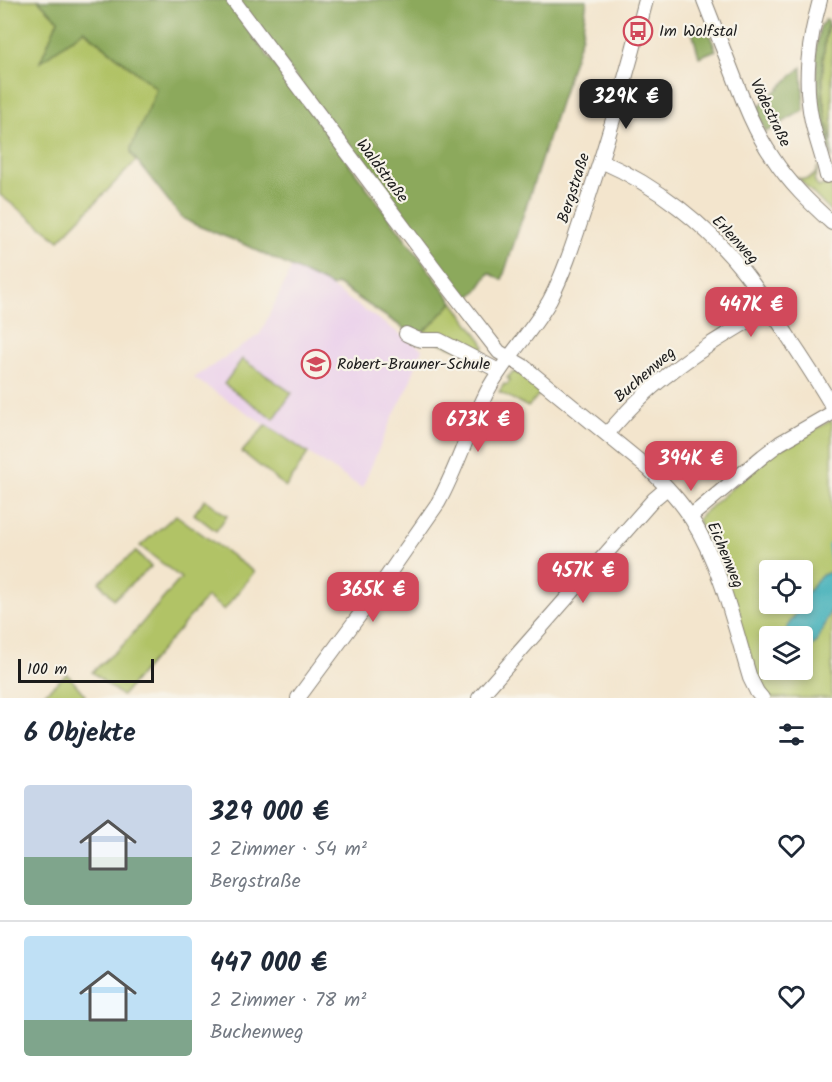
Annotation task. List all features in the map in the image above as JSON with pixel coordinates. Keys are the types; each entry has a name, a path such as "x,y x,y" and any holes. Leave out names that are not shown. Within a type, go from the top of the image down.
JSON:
{"street":[{"name":"Waldstraße","path":"233,0 452,292 499,352 509,358"},
{"name":"Bergstraße","path":"298,698 438,503 499,371 538,320 550,299 571,250 601,161 646,0"},
{"name":"Vödestraße","path":"704,0 759,135 785,175 832,223"},
{"path":"820,0 811,36 807,83 812,121 827,176"},
{"name":"Erlenweg","path":"601,161 632,176 686,214 730,255 770,308 832,406"},
{"name":"Buchenweg","path":"607,434 640,399 672,371 716,340 770,308"},
{"path":"406,334 422,340 439,340 499,371"},
{"name":"Eichenweg","path":"509,358 524,366 649,469 690,517 713,561 756,696"},
{"path":"690,517 780,443 832,413"},
{"path":"479,698 654,499 667,488"}],"shaded area":[{"name":"Robert-Brauner-Schule","path":"292,267 333,287 422,349 407,390 391,420 362,488 194,378 260,334"}],"green space":[{"path":"0,0 38,0 58,20 41,61 83,30 156,88 131,153 136,161 59,240 0,195"},
{"path":"38,0 226,0 453,302 418,336 337,284 333,287 181,217 131,153 156,88 84,30 40,62 58,20"},
{"path":"238,0 587,0 582,35 502,280 489,273 477,291 464,301"},
{"path":"825,20 828,21 822,90 832,159 818,109 816,49 820,27"},
{"path":"690,24 707,28 716,50 699,57"},
{"path":"828,24 832,30 832,143 823,84"},
{"path":"802,67 804,110 766,132 756,110"},
{"path":"818,166 814,180 818,187 830,183 832,213 798,178 811,177"},
{"path":"453,302 482,341 484,347 479,356 418,336"},
{"path":"242,359 292,393 274,419 224,384"},
{"path":"519,372 542,391 528,407 499,392 504,384 507,385 510,380 507,378 512,373"},
{"path":"830,421 832,422 832,698 768,698 758,683 698,520 771,454"},
{"path":"266,425 308,453 286,487 242,452"},
{"path":"205,499 227,516 216,531 194,514"},
{"path":"176,515 254,572 224,610 207,597 122,696 92,672 123,645 181,578 140,546"},
{"path":"136,551 151,567 114,599 99,582"},
{"path":"67,674 85,695 82,698 39,698"}],"water":[{"path":"832,571 832,608 817,642 813,645 813,626 788,626 795,614 813,614 813,585 820,576"}],"waterway":[{"path":"832,542 829,546 832,569"}],"place":[{"name":"Im Wolfstal","path":"638,31"},
{"name":"Robert-Brauner-Schule","path":"316,364"}]}
